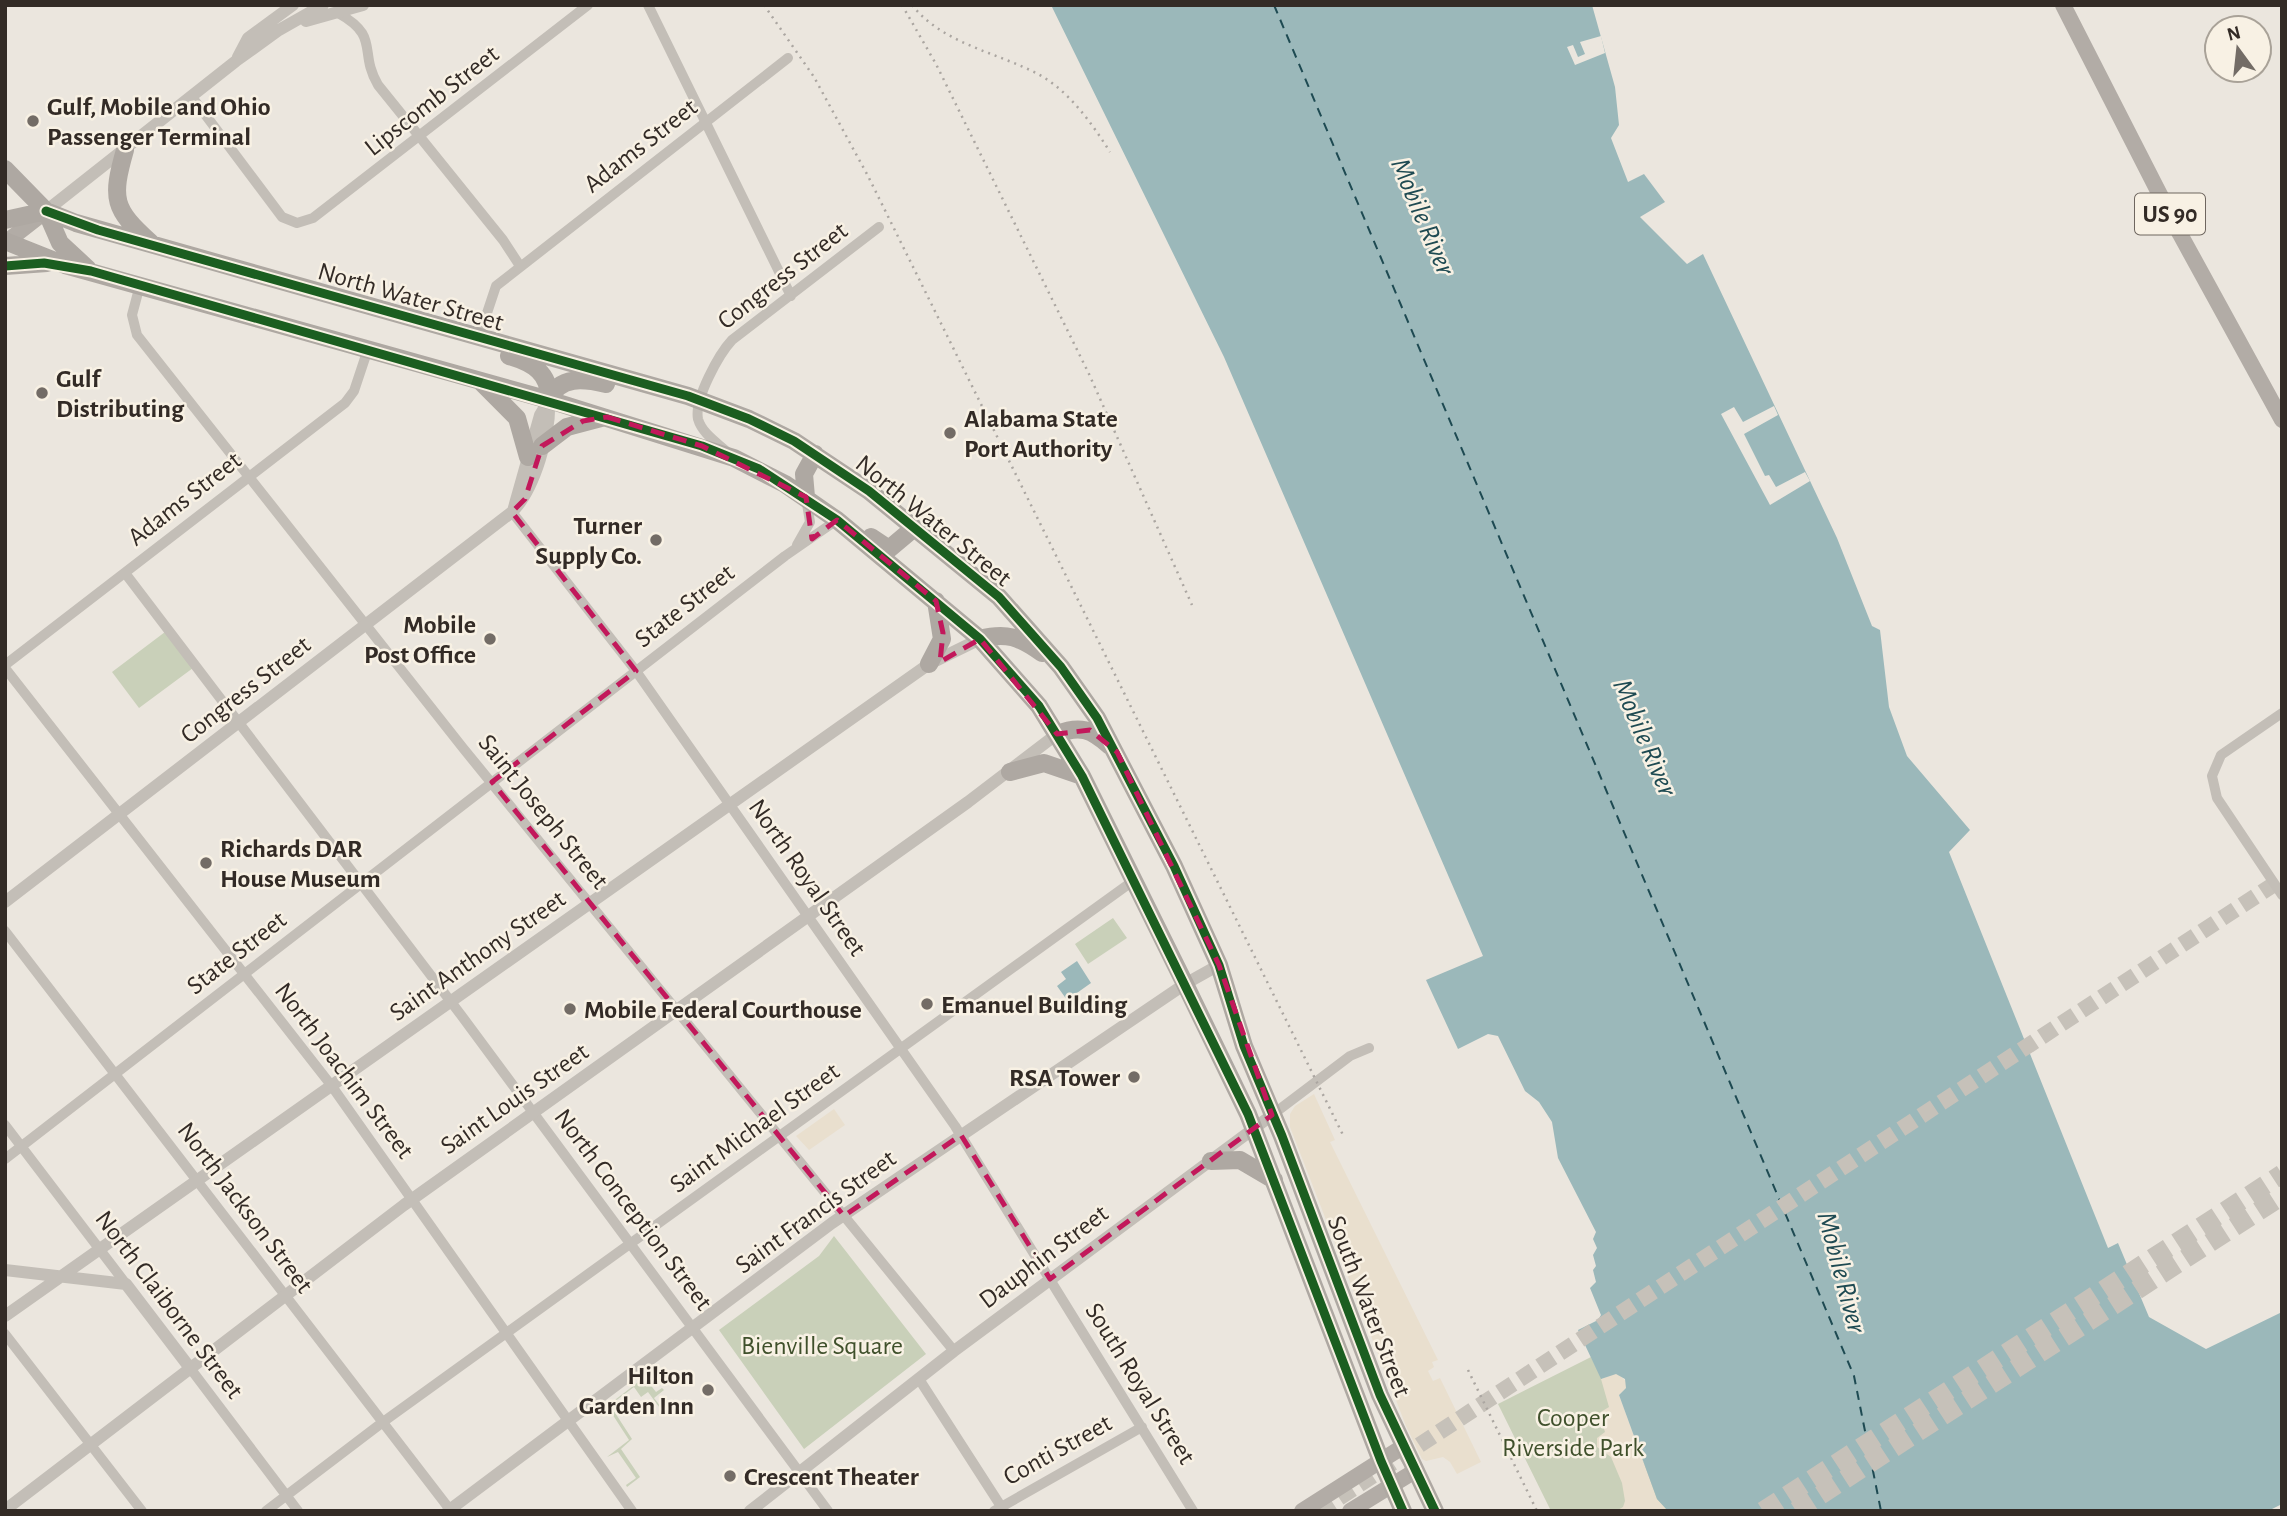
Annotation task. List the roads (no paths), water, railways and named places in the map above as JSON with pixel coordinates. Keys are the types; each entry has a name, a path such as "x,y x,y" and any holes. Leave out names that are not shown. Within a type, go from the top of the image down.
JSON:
{"highway":[{"path":"125,150 116,193 119,209 129,223 154,245"},
{"path":"5,169 46,211 60,243 91,271"},
{"path":"5,220 46,211"},
{"name":"North Water Street","path":"46,211 98,230 701,400 749,419 815,454 869,491 999,597 1073,683 1117,752 1219,965 1244,1046 1272,1115"},
{"path":"6,242 65,265"},
{"path":"5,266 44,263 91,271 549,400 734,458 806,498 837,520 980,639 1011,671 1057,734 1082,776 1254,1128"},
{"path":"394,312 430,333 529,363 547,381 549,400"},
{"path":"549,400 558,387 580,379 640,393 681,394"},
{"path":"480,381 517,418 535,452 568,427 607,418"},
{"path":"806,498 804,474 815,454"},
{"path":"837,520 857,526 887,549 896,546 914,528"},
{"path":"929,664 942,639 936,601"},
{"path":"980,639 1000,634 1012,636 1061,667"},
{"path":"1057,734 1077,711 1073,683"},
{"path":"1057,734 1079,727 1090,730 1117,752"},
{"path":"1010,772 1044,763 1082,776"},
{"name":"South Water Street","path":"1272,1115 1380,1395 1435,1511"},
{"name":"South Water Street","path":"1254,1128 1381,1461 1403,1511"},
{"path":"1210,1161 1240,1160 1274,1180"}],"main road":[{"name":"US 90","path":"2063,5 2186,245 2282,420"},
{"path":"6,242 46,211"},
{"path":"1302,1511 1404,1446"},
{"path":"1350,1511 1415,1471"}],"street":[{"path":"236,61 248,38 293,5"},
{"path":"46,211 236,61 279,30 323,5"},
{"path":"279,30 363,5"},
{"name":"Lipscomb Street","path":"192,97 282,217 297,223 313,218 589,5"},
{"path":"648,5 791,296"},
{"path":"338,13 361,28 365,34 375,81 520,266"},
{"name":"Adams Street","path":"479,337 496,286 788,58"},
{"name":"Congress Street","path":"701,400 722,352 879,227"},
{"name":"Saint Joseph Street","path":"140,285 132,315 137,335 492,782 954,1352"},
{"name":"Adams Street","path":"5,666 345,403 357,383 368,349"},
{"path":"512,512 550,414 549,400"},
{"path":"701,400 698,412 702,427 734,458"},
{"name":"State Street","path":"793,550 808,530 806,498"},
{"name":"Congress Street","path":"5,902 512,512"},
{"name":"North Royal Street","path":"512,512 636,671 902,1049 961,1135 1050,1279"},
{"name":"State Street","path":"5,1159 793,550 837,520"},
{"name":"North Conception Street","path":"125,573 451,1001 828,1511"},
{"name":"Saint Anthony Street","path":"5,1316 929,664 980,639"},
{"name":"North Joachim Street","path":"5,666 331,1085 632,1511"},
{"path":"2282,713 2221,755 2212,776 2217,798 2282,895"},
{"name":"Saint Louis Street","path":"5,1510 412,1199 1010,772 1019,761 1057,734"},
{"name":"Saint Michael Street","path":"266,1511 383,1422 1133,881"},
{"name":"North Jackson Street","path":"5,931 450,1510"},
{"name":"Saint Francis Street","path":"450,1510 693,1326 844,1216 1185,984 1219,965"},
{"name":"Dauphin Street","path":"750,1511 1050,1279 1350,1056 1369,1048"},
{"name":"North Claiborne Street","path":"5,1125 298,1511"},
{"path":"5,1270 126,1283"},
{"name":"South Royal Street","path":"1050,1279 1193,1511"},
{"path":"5,1334 142,1511"},
{"path":"919,1379 1000,1509"},
{"name":"Conti Street","path":"1000,1509 1142,1427"}],"water":[{"name":"Mobile River","path":"1051,5 1592,5 1615,87 1619,125 1611,138 1628,182 1644,174 1665,202 1640,217 1687,264 1703,254 1837,538 1872,626 1880,630 1889,707 1907,756 1970,830 1949,852 2108,1248 2118,1243 2149,1317 2206,1349 2282,1312 2282,1504 2268,1511 1668,1511 1657,1499 1619,1395 1626,1388 1625,1379 1616,1374 1601,1379 1578,1330 1598,1320 1601,1315 1590,1288 1596,1282 1593,1255 1597,1248 1593,1239 1596,1232 1558,1158 1552,1122 1539,1102 1525,1091 1498,1036 1488,1034 1458,1049 1426,980 1483,956 1224,357"},
{"path":"1077,961 1091,983 1067,1000 1057,986 1066,979 1061,972"}],"tunnel":[{"path":"1319,1511 2282,879"},
{"path":"1763,1511 2282,1174"},
{"path":"1796,1511 2282,1196"}],"railway":[{"path":"764,5 814,77 868,176 1343,1135"},
{"path":"902,5 936,64 1089,374 1192,605"},
{"path":"912,5 925,18 954,38 1022,66 1060,89 1078,108 1110,152"},
{"path":"1468,1370 1537,1511"}],"place":[{"name":"Gulf, Mobile and Ohio Passenger Terminal","path":"33,121"},
{"name":"Gulf Distributing","path":"42,393"},
{"name":"Alabama State Port Authority","path":"950,433"},
{"name":"Turner Supply Co.","path":"656,540"},
{"name":"Mobile Post Office","path":"490,639"},
{"name":"Richards DAR House Museum","path":"206,863"},
{"name":"Emanuel Building","path":"927,1004"},
{"name":"Mobile Federal Courthouse","path":"570,1009"},
{"name":"RSA Tower","path":"1134,1077"},
{"name":"Hilton Garden Inn","path":"708,1390"},
{"name":"Crescent Theater","path":"730,1476"}],"park label":[{"name":"Bienville Square","path":"822,1345"},
{"name":"Cooper Riverside Park","path":"1573,1432"}]}
